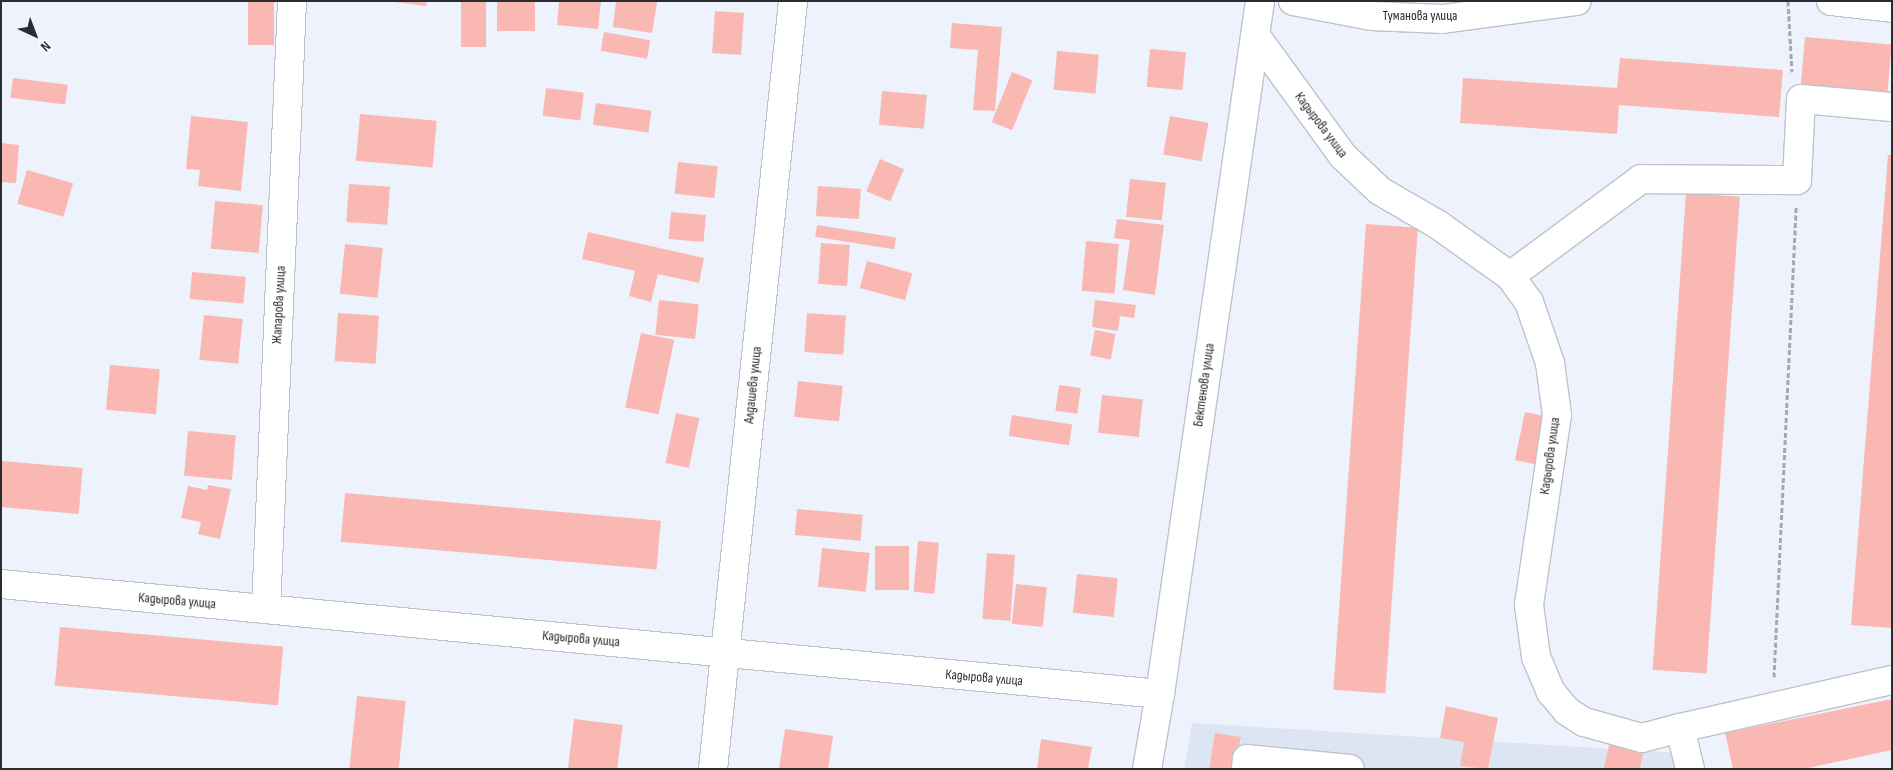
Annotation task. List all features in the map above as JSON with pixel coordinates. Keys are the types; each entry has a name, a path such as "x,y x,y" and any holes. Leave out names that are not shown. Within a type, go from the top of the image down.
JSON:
{"street":[{"name":"Жапарова улица","path":"266,609 292,1"},
{"name":"Алдашева улица","path":"712,769 793,1"},
{"name":"Бектенова улица","path":"1147,769 1160,694 1260,1"},
{"name":"Туманова улица","path":"1293,1 1372,16 1443,19 1577,1"},
{"path":"1831,1 1892,8"},
{"name":"Кадырова улица","path":"1255,35 1343,156 1380,191 1437,224 1510,276 1529,302 1542,335 1550,363 1557,415 1529,605 1536,657 1551,692 1567,711 1584,722 1642,738 1892,680"},
{"path":"1510,276 1641,179 1797,180 1801,99 1892,107"},
{"name":"Кадырова улица","path":"1,584 1160,694"},
{"path":"1680,728 1690,769"},
{"path":"1246,769 1247,759 1350,769"}],"path":[{"path":"1788,1 1792,70 1801,99"},
{"path":"1773,707 1797,180"}],"shaded area":[{"path":"1192,723 1680,753 1680,769 1184,769"}],"building":[{"path":"248,1 274,1 274,45 248,45"},
{"path":"387,1 427,1 426,6"},
{"path":"461,1 486,1 486,47 461,47"},
{"path":"497,1 535,1 535,31 497,31"},
{"path":"559,1 601,1 598,29 557,25"},
{"path":"616,1 657,2 652,33 613,27"},
{"path":"715,11 744,13 741,55 712,53"},
{"path":"952,23 1002,27 995,111 973,110 978,50 950,48"},
{"path":"604,32 650,40 647,59 601,51"},
{"path":"1805,37 1892,45 1887,97 1800,90"},
{"path":"1150,49 1186,52 1183,90 1147,87"},
{"path":"1057,51 1099,55 1095,94 1054,90"},
{"path":"1620,58 1783,70 1779,117 1619,105 1617,134 1460,123 1463,78 1617,88"},
{"path":"1012,72 1032,80 1012,130 992,122"},
{"path":"13,78 68,85 65,105 11,98"},
{"path":"546,88 584,93 580,120 543,116"},
{"path":"882,91 927,95 924,129 879,125"},
{"path":"596,103 651,111 648,133 593,125"},
{"path":"360,114 437,121 433,168 356,161"},
{"path":"191,116 248,122 241,191 198,186 200,170 186,169"},
{"path":"1170,116 1208,123 1202,161 1163,154"},
{"path":"1,143 19,145 16,183 1,182"},
{"path":"1888,155 1892,155 1892,628 1851,625"},
{"path":"880,159 904,169 890,201 866,191"},
{"path":"678,162 718,166 714,198 675,194"},
{"path":"27,170 73,183 63,217 17,204"},
{"path":"1130,179 1166,183 1162,221 1126,217"},
{"path":"349,184 390,187 387,225 346,222"},
{"path":"818,186 861,189 859,219 816,216"},
{"path":"1686,193 1740,197 1707,674 1653,670"},
{"path":"215,201 263,205 259,253 211,249"},
{"path":"671,212 706,215 704,242 669,239"},
{"path":"1117,219 1164,225 1155,295 1123,290 1130,240 1114,238"},
{"path":"1366,224 1418,228 1385,693 1333,690"},
{"path":"817,225 896,238 894,249 815,237"},
{"path":"588,232 704,258 699,283 658,274 651,302 629,296 635,271 582,259"},
{"path":"1086,241 1119,244 1115,294 1082,291"},
{"path":"821,243 850,245 847,286 818,284"},
{"path":"345,244 383,248 378,298 340,294"},
{"path":"867,261 912,273 905,300 860,288"},
{"path":"192,272 246,277 243,304 190,299"},
{"path":"659,300 699,304 695,339 655,335"},
{"path":"1095,300 1136,305 1134,318 1120,316 1118,331 1092,327"},
{"path":"338,313 379,316 376,364 335,361"},
{"path":"807,313 846,316 843,355 804,352"},
{"path":"204,315 243,319 238,364 199,360"},
{"path":"1095,330 1116,334 1111,360 1090,356"},
{"path":"641,333 674,340 658,414 625,407"},
{"path":"110,365 160,369 156,414 106,410"},
{"path":"798,381 843,386 839,422 794,417"},
{"path":"1059,385 1081,388 1077,414 1055,411"},
{"path":"1102,395 1143,399 1139,437 1098,433"},
{"path":"1525,412 1553,418 1543,466 1515,460"},
{"path":"676,413 699,418 689,468 665,463"},
{"path":"1012,415 1072,425 1069,445 1009,436"},
{"path":"188,431 236,435 232,480 184,476"},
{"path":"2,461 83,468 79,514 1,507"},
{"path":"208,485 231,489 220,539 198,534 201,522 181,518 188,486 207,490"},
{"path":"345,493 661,521 657,569 341,542"},
{"path":"797,509 863,515 860,541 795,535"},
{"path":"918,541 939,543 934,594 914,592"},
{"path":"875,546 909,546 909,590 875,590"},
{"path":"822,548 870,553 866,592 818,587"},
{"path":"987,553 1015,555 1010,621 982,619"},
{"path":"1077,574 1118,578 1114,617 1073,613"},
{"path":"1016,584 1047,587 1043,627 1012,624"},
{"path":"60,627 283,647 278,705 55,686"},
{"path":"357,696 406,701 399,769 349,769"},
{"path":"1892,699 1892,750 1803,769 1733,769 1725,733"},
{"path":"1446,706 1498,718 1488,769 1460,766 1464,742 1440,738"},
{"path":"574,719 623,725 617,769 568,769"},
{"path":"785,729 833,736 828,769 779,769"},
{"path":"1215,733 1241,737 1236,769 1209,769"},
{"path":"1611,736 1645,743 1640,769 1604,768"},
{"path":"1041,739 1092,747 1088,769 1037,769"}]}
